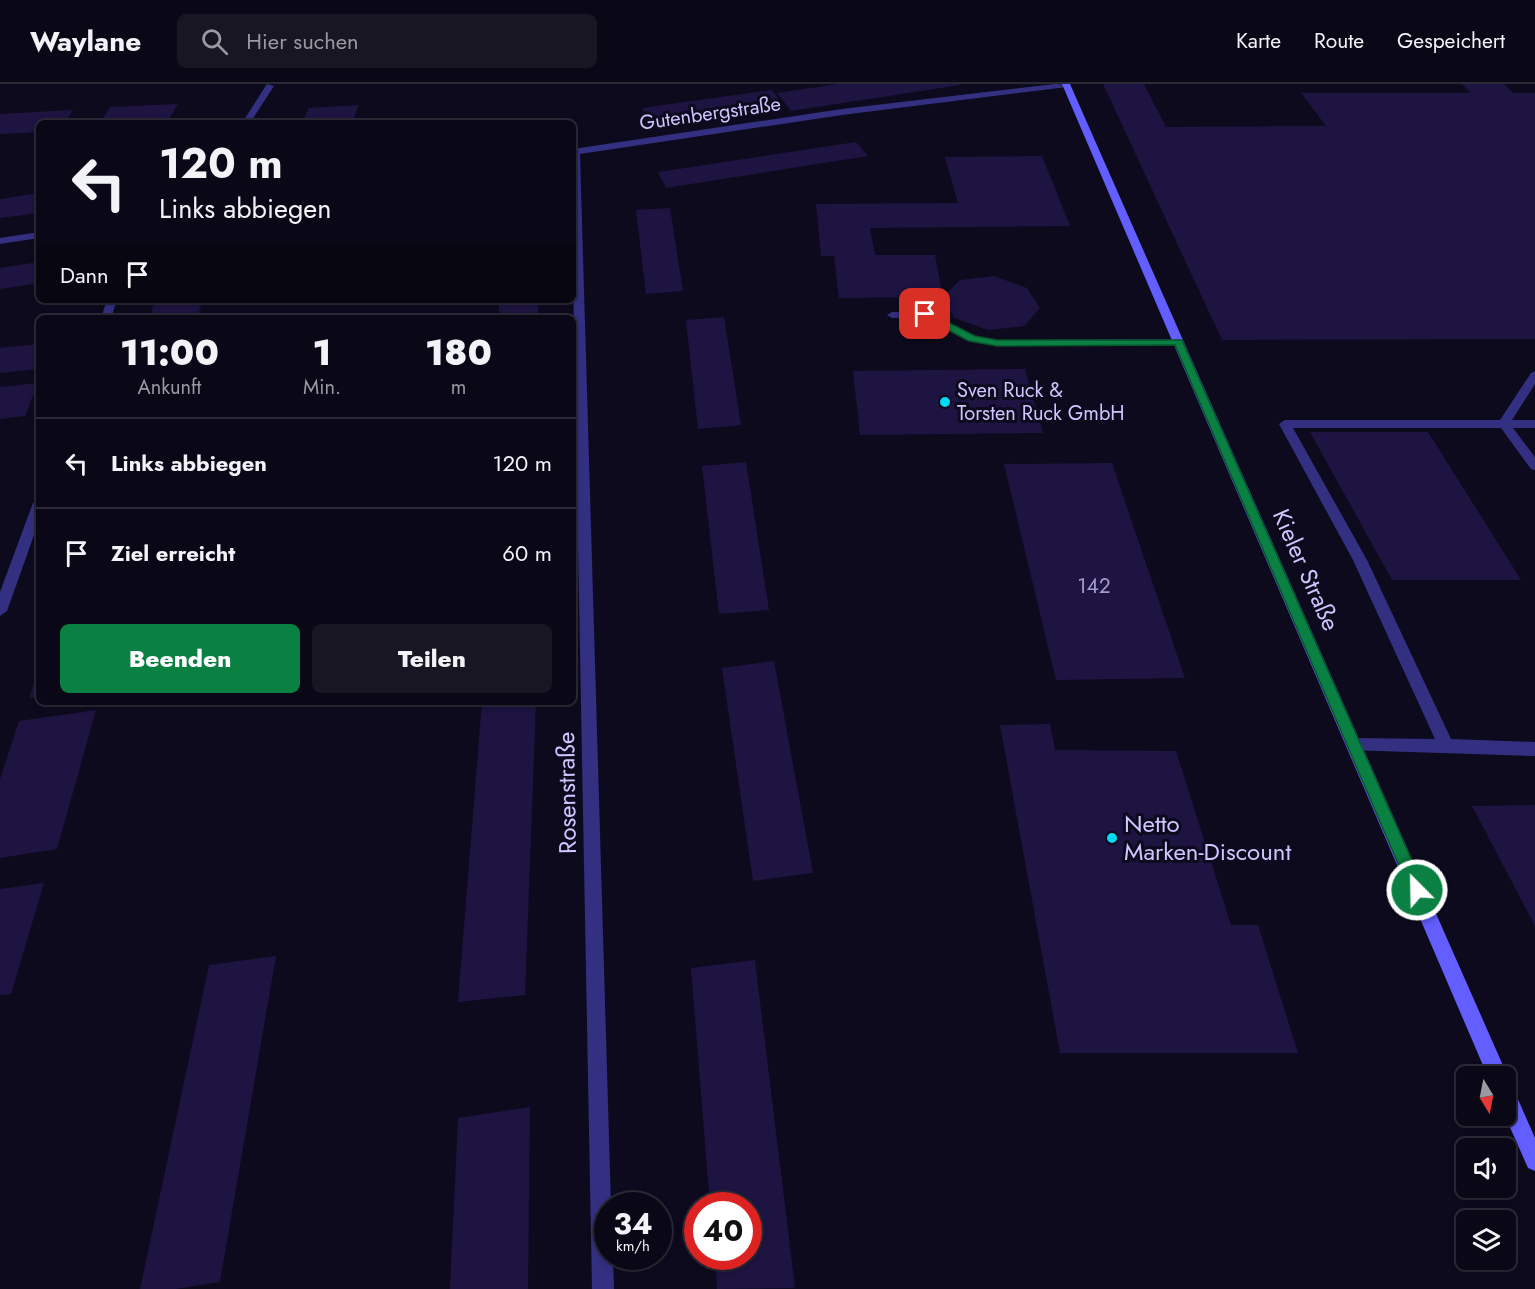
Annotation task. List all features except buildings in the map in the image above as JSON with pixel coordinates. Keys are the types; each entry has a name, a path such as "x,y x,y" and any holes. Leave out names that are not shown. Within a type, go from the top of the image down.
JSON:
{"street":[{"name":"Gutenbergstraße","path":"576,151 842,112 1066,85"},
{"name":"Kieler Straße","path":"1066,85 1493,1066"},
{"path":"248,120 270,86"},
{"name":"Rosenstraße","path":"576,229 603,1289"},
{"path":"0,241 36,235"},
{"path":"892,315 925,314 972,339 997,343 1179,342"},
{"path":"1504,424 1535,375"},
{"path":"1446,745 1359,560 1285,424 1535,424"},
{"path":"1504,424 1535,466"},
{"path":"0,611 36,511"},
{"path":"1354,745 1446,745 1535,749"},
{"path":"1516,1118 1535,1161"}],"place":[{"name":"Sven Ruck & Torsten Ruck GmbH","path":"945,402"},
{"name":"Netto Marken-Discount","path":"1112,838"}],"route":[{"path":"925,314 972,339 997,343 1179,342 1417,890"}]}
